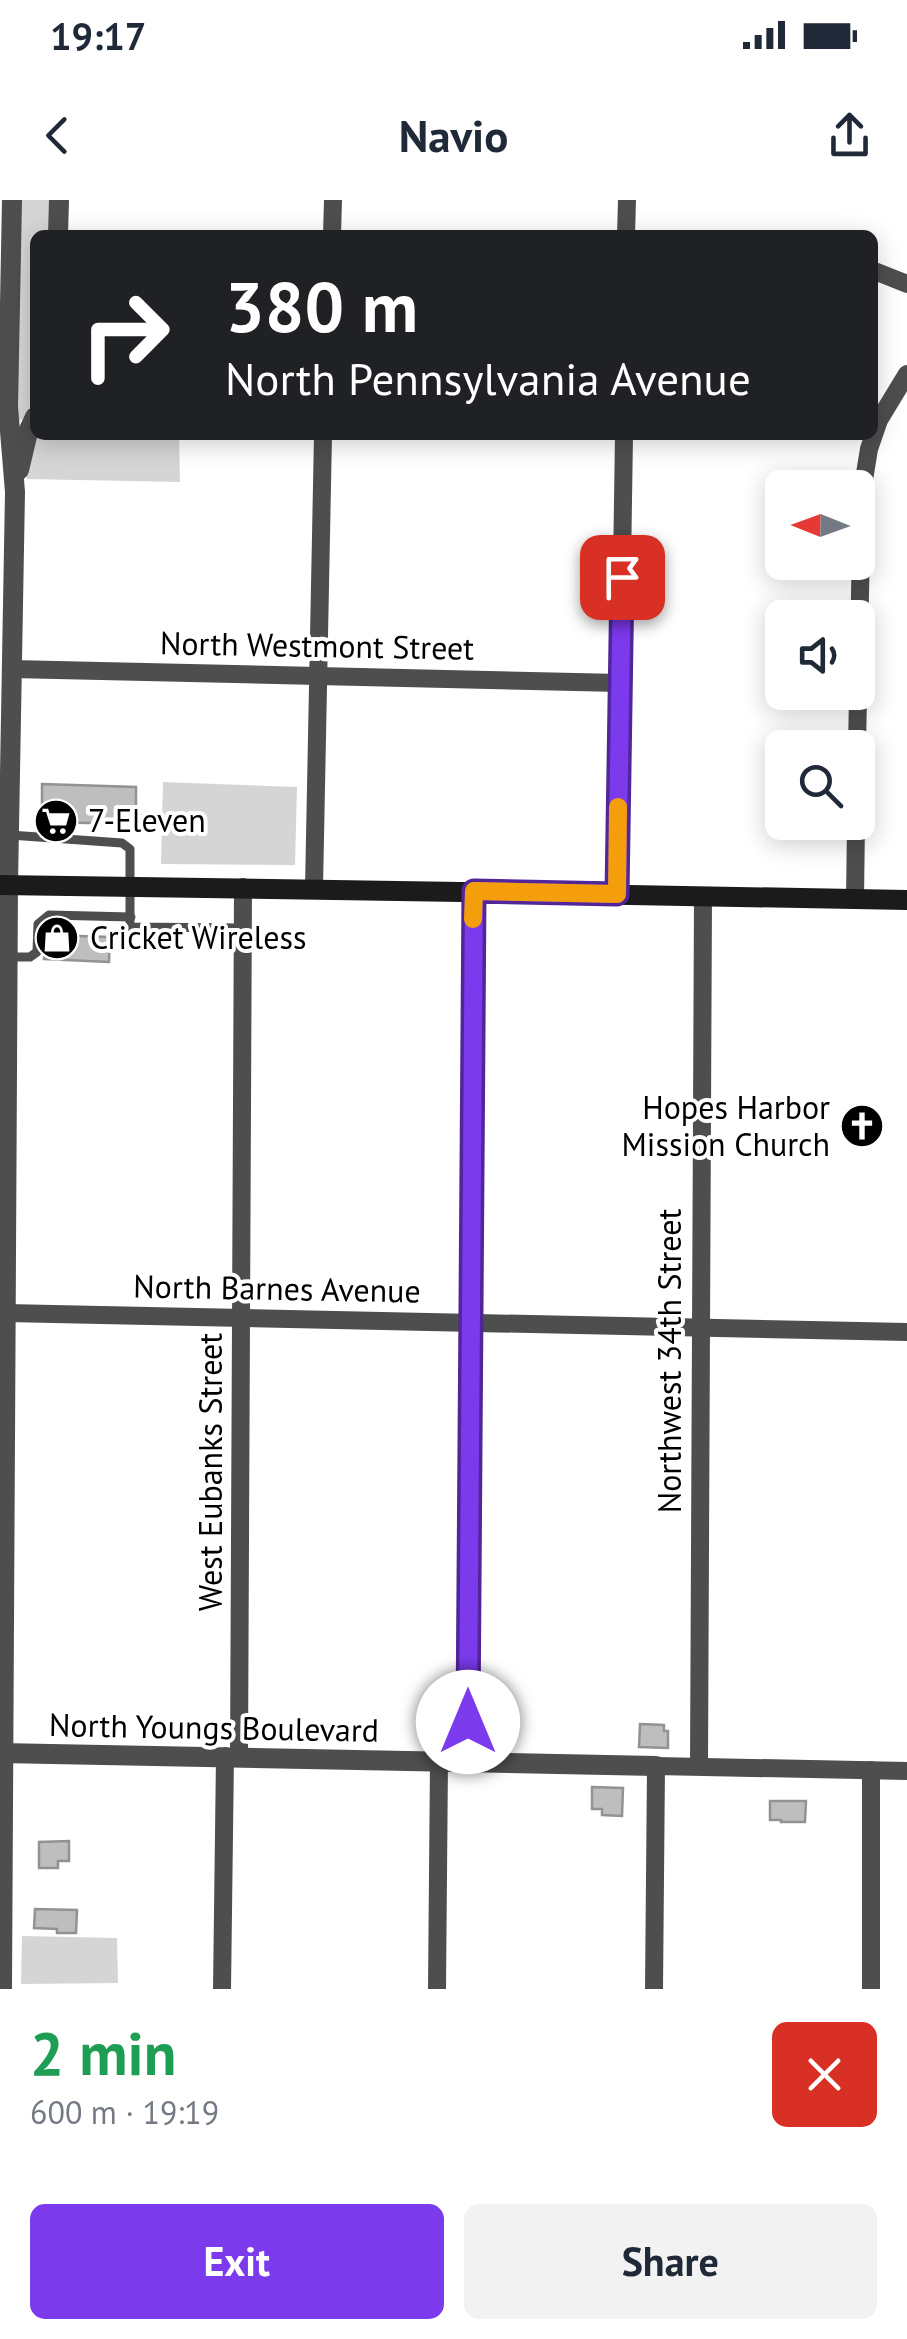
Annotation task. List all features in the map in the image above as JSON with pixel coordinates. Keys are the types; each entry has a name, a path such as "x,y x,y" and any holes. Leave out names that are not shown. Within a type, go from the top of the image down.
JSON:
{"main road":[{"path":"4,885 907,900"}],"street":[{"path":"2,1989 4,885 10,835 12,669 7,519 15,492 18,428 12,200"},
{"path":"58,230 59,200"},
{"path":"332,230 333,200"},
{"path":"626,230 627,200"},
{"path":"878,272 907,284"},
{"path":"878,423 907,374"},
{"path":"314,888 323,440"},
{"path":"617,894 624,440"},
{"path":"857,730 862,492 873,440"},
{"name":"North Westmont Street","path":"12,669 620,683"},
{"path":"855,899 856,840"},
{"name":"West Eubanks Street","path":"222,1989 232,1757 242,1318 243,887"},
{"path":"468,1762 474,891"},
{"name":"Northwest 34th Street","path":"699,1766 703,896"},
{"name":"North Barnes Avenue","path":"6,1313 907,1332"},
{"name":"North Youngs Boulevard","path":"2,1753 907,1771"},
{"path":"438,1989 439,1761"},
{"path":"654,1989 656,1766"},
{"path":"871,1770 871,1989"}],"lane":[{"path":"10,835 122,843 130,849 130,927 243,928"},
{"path":"4,957 30,957 37,952 38,924 49,914 131,916"}],"shaded area":[{"path":"19,200 51,200 50,230 30,230 30,406 25,418 18,421"},
{"path":"33,440 179,440 180,482 27,479"},
{"path":"163,782 297,787 295,865 161,864"},
{"path":"22,1936 117,1938 118,1983 21,1984"}],"building":[{"path":"42,784 136,787 140,824 38,822"},
{"path":"46,935 110,937 109,962 44,959"},
{"path":"640,1724 664,1725 668,1748 639,1747"},
{"path":"592,1787 623,1788 622,1816 602,1815 602,1809 592,1809"},
{"path":"770,1801 806,1801 805,1822 770,1820"},
{"path":"69,1841 69,1861 58,1861 58,1868 39,1868 39,1842"},
{"path":"35,1909 77,1910 76,1933 34,1928"}],"slow traffic":[{"path":"473,919 474,891 617,894 618,807"}],"place":[{"name":"7-Eleven","path":"56,821"},
{"name":"Cricket Wireless","path":"57,938"},
{"name":"Hopes Harbor Mission Church","path":"862,1126"}],"route":[{"path":"468,1722 474,891 617,894 622,577"}]}
